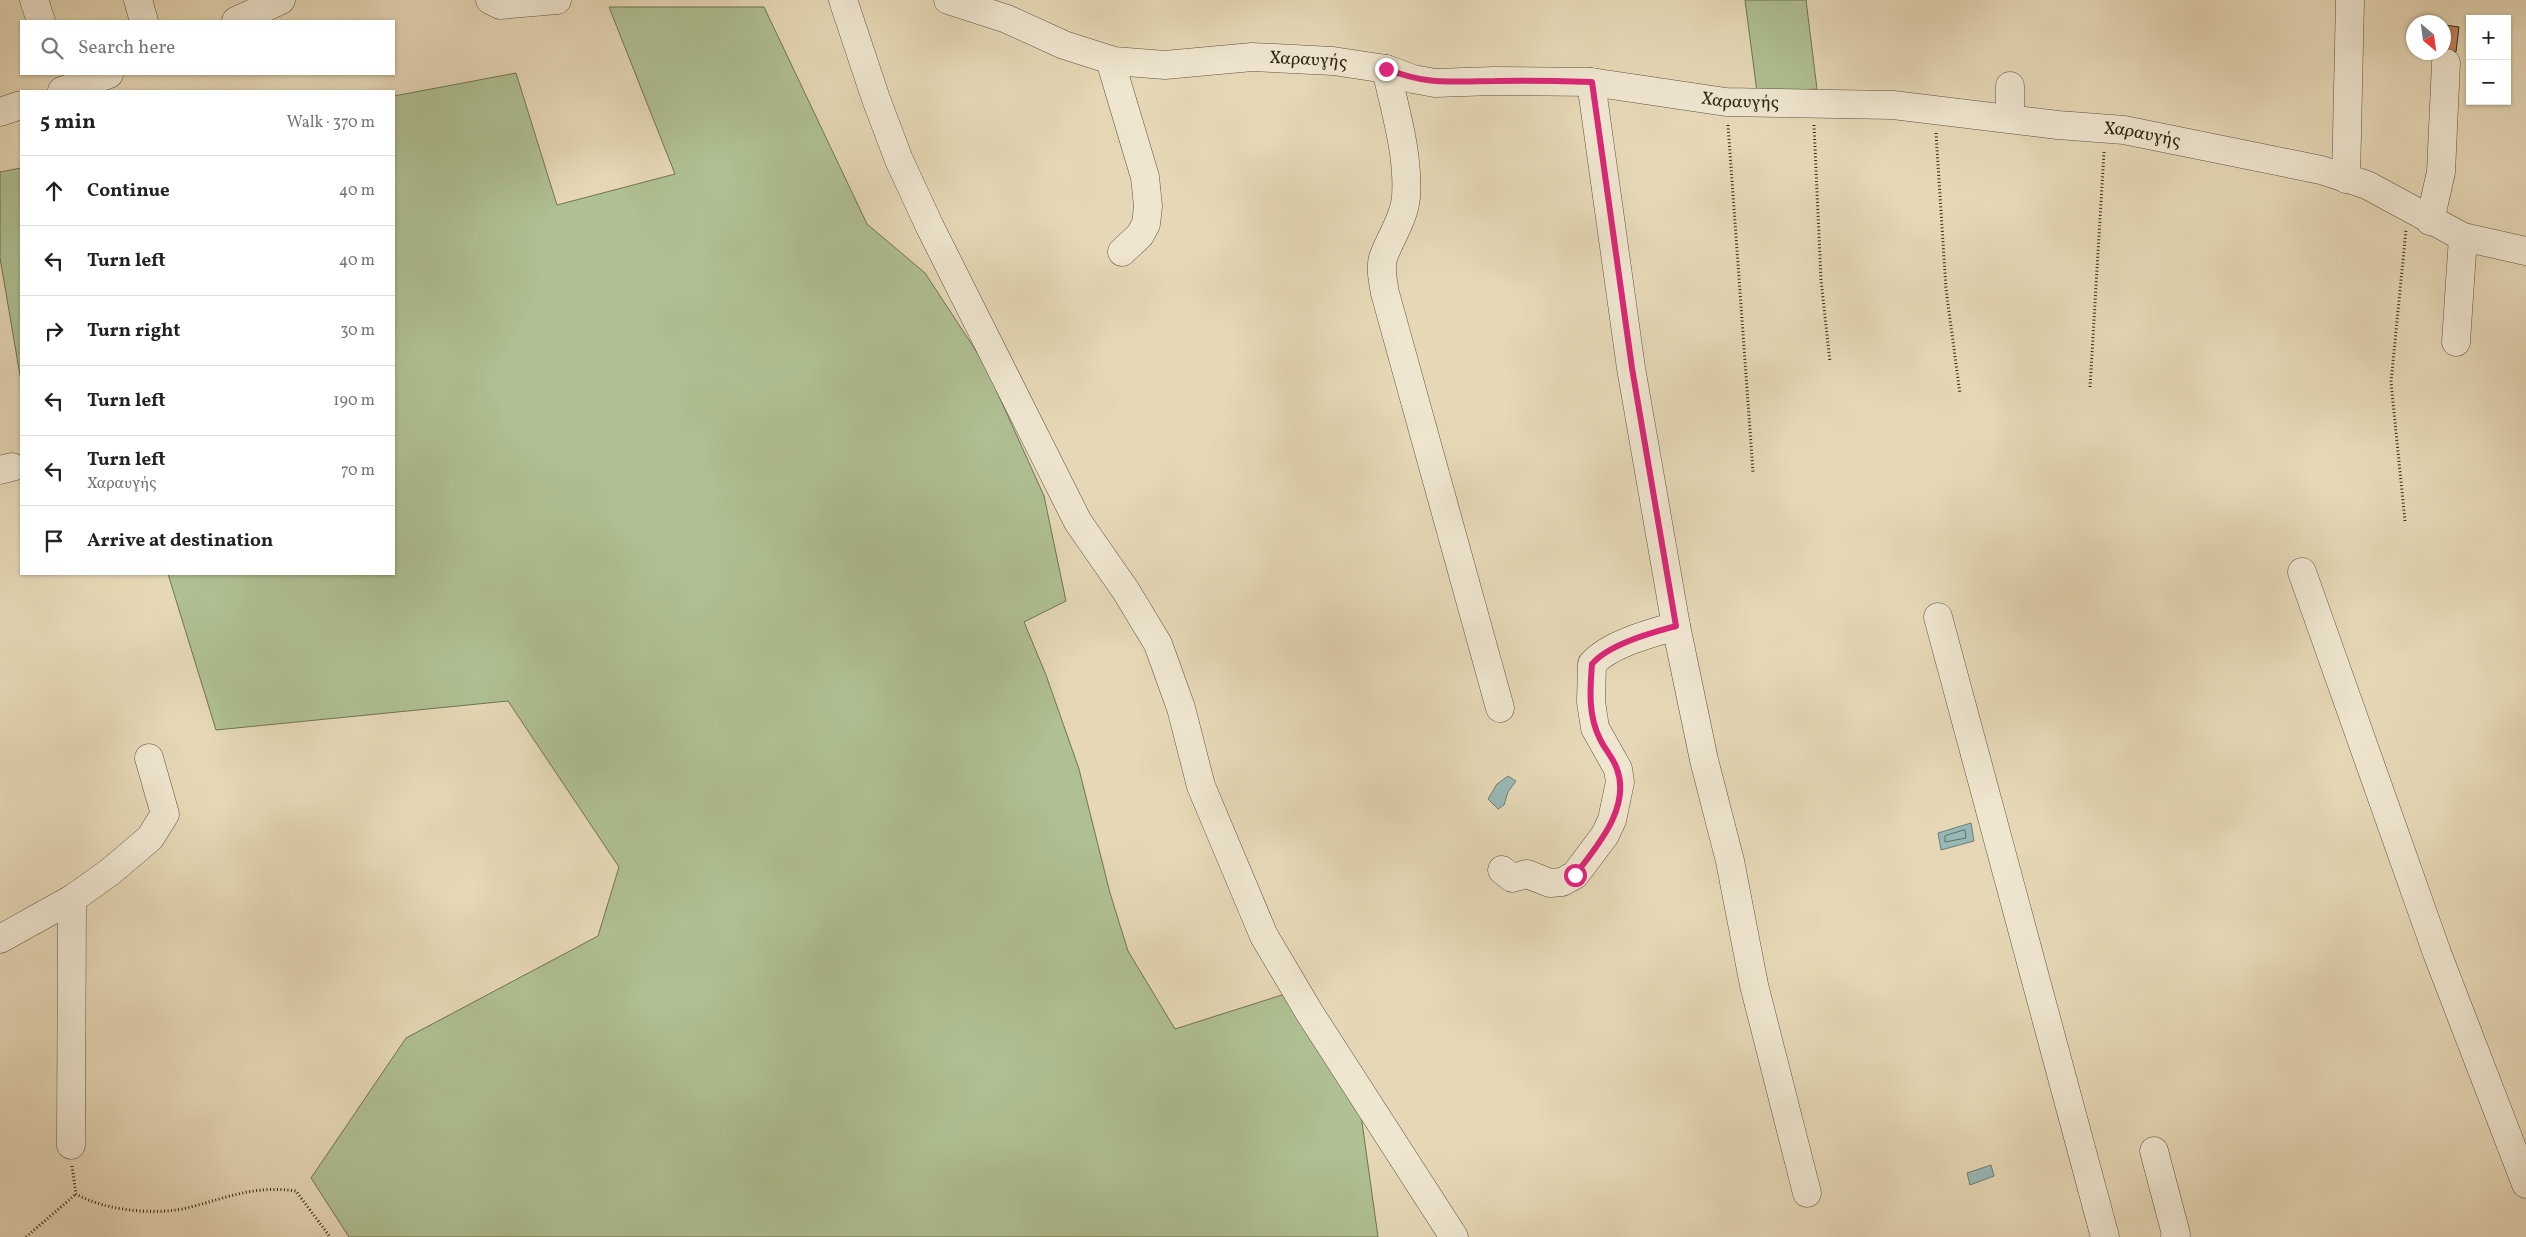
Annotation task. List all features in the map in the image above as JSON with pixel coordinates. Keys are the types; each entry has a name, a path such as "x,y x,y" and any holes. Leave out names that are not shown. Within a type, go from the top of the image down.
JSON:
{"street":[{"path":"34,0 41,20"},
{"path":"138,0 144,20"},
{"path":"238,20 281,0"},
{"path":"506,1 557,0"},
{"path":"843,0 876,99 899,160 930,228 1078,522 1126,591 1158,644 1181,708 1201,786 1264,936 1308,1012 1454,1237"},
{"name":"Χαραυγής","path":"948,0 1007,19 1064,45 1110,60 1165,65 1252,57 1334,61 1386,69 1413,79 1435,83 1494,81 1592,82 1726,102 1892,105 2124,130 2261,156 2321,170 2367,186 2463,237 2526,251"},
{"path":"2346,179 2350,0"},
{"path":"1110,60 1145,177 1148,206 1146,224 1140,235 1122,252"},
{"path":"2421,216 2441,172 2446,63"},
{"path":"1386,69 1406,179 1404,206 1383,260 1383,284 1500,708"},
{"path":"58,75 62,90"},
{"path":"65,90 106,75"},
{"path":"1592,82 1630,359 1676,626 1704,760 1730,861 1754,985 1807,1193"},
{"path":"2010,86 2010,118"},
{"path":"0,112 20,105"},
{"path":"2456,342 2463,237"},
{"path":"2302,572 2438,953 2526,1184"},
{"path":"1938,617 2105,1237"},
{"path":"1502,870 1512,878 1527,874 1550,883 1562,882 1575,875 1605,835 1612,820 1620,782 1618,769 1594,728 1590,702 1592,664 1605,652 1648,634 1676,626"},
{"path":"0,938 72,899 110,872 150,838 165,814 149,758"},
{"path":"71,1145 72,899"},
{"path":"2154,1151 2176,1234 2175,1237"}],"path":[{"path":"1726,102 1753,472"},
{"path":"1813,104 1821,280 1830,362"},
{"path":"1930,109 1938,124 1934,138 1946,289 1960,394"},
{"path":"2090,388 2106,129"},
{"path":"2405,521 2391,382 2404,238 2421,216"},
{"path":"71,1145 72,1180 76,1194 88,1201 120,1208 157,1211 190,1207 216,1198 247,1191 278,1189 296,1192 330,1237"},
{"path":"26,1237 76,1194"}],"green space":[{"path":"1745,0 1806,0 1817,89 1757,92"},
{"path":"609,7 764,7 867,224 925,273 984,363 1044,496 1066,601 1024,622 1046,675 1079,769 1110,893 1128,951 1175,1029 1285,994 1361,1115 1378,1237 349,1237 311,1178 406,1038 598,936 619,867 508,701 216,730 168,575 395,575 395,96 516,73 557,205 675,174"},
{"path":"20,168 20,375 0,258 0,172"}],"water":[{"path":"1508,776 1516,781 1508,792 1504,805 1498,809 1488,799 1497,784"},
{"path":"1971,823 1974,841 1941,850 1938,833"},
{"path":"1991,1165 1994,1176 1970,1185 1967,1173"}],"building":[{"path":"2451,26 2459,27 2456,52 2451,50"}],"route":[{"path":"1386,69 1413,79 1435,83 1494,81 1592,82 1610,228 1676,626 1648,634 1605,652 1592,664 1590,702 1594,728 1601,742 1612,756 1618,769 1620,782 1612,820 1605,835 1575,875"}]}
